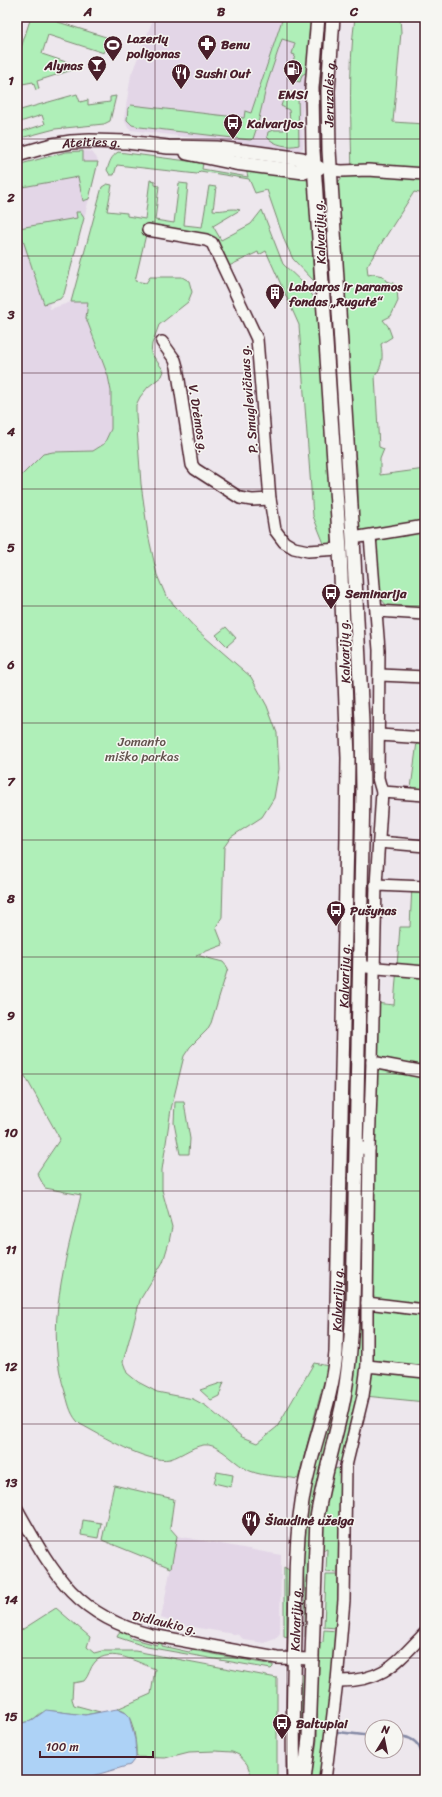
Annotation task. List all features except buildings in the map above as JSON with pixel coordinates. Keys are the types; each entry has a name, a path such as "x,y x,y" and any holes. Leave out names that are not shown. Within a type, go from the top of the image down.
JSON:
{"main road":[{"name":"Jeruzalės g.","path":"315,167 312,88 318,17"},
{"name":"Jeruzalės g.","path":"331,170 328,91 333,17"},
{"name":"Ateities g.","path":"17,155 52,145 90,141 127,142 168,147 202,157 304,172 315,167 331,170"},
{"name":"Kalvarijų g.","path":"294,1780 293,1751 296,1561 300,1512 306,1480 333,1381 336,1352 348,758 340,549 315,167"},
{"name":"Kalvarijų g.","path":"304,1780 309,1738 313,1659 316,1532 321,1492 342,1408 351,1352 360,967 363,776 361,688 331,170"},
{"path":"340,549 353,543"},
{"path":"343,1024 358,1025"},
{"path":"336,1352 351,1352"}],"street":[{"path":"331,170 368,170 425,174"},
{"name":"P. Smuglevičiaus g.","path":"148,230 206,240 212,243 256,334 270,499 275,530 284,542 294,548 308,551 340,549"},
{"name":"V. Drėmos g.","path":"162,342 175,360 177,367 192,465 195,469 240,498 252,500 270,499"},
{"path":"353,543 370,536 425,526"},
{"path":"325,1780 337,1681 344,1600 346,1466 362,1396 367,1366 369,1149 373,967 376,885 382,792 378,778 380,675 377,611 370,536"},
{"path":"377,611 425,614"},
{"path":"380,675 425,677"},
{"path":"379,735 425,738"},
{"path":"382,792 425,795"},
{"path":"379,842 425,846"},
{"path":"376,885 425,887"},
{"path":"360,967 425,972"},
{"path":"372,1062 425,1072"},
{"path":"356,1148 369,1149"},
{"path":"367,1303 425,1310"},
{"path":"367,1366 425,1372"},
{"path":"329,1462 346,1466"},
{"name":"Didlaukio g.","path":"17,1509 38,1546 62,1582 84,1604 105,1618 130,1629 152,1635 277,1658 313,1659"},
{"path":"337,1681 368,1678 385,1672 425,1633"}],"shaded area":[{"path":"154,17 313,17 308,79 302,114 303,148 295,153 250,145 131,130 128,128 124,119 131,75"},
{"path":"66,152 92,152 96,157 98,161 97,169 64,294 60,299 49,304 50,309 71,302 88,301 86,318 108,376 111,391 111,429 104,444 93,451 53,452 43,454 20,477 17,478 17,165"},
{"path":"177,1536 281,1555 280,1633 275,1639 264,1643 244,1640 239,1635 182,1625 161,1618"}],"green space":[{"path":"31,17 56,17 55,21 109,38 104,53 48,35 42,54 69,63 72,70 37,81 39,89 36,90 33,82 17,85 17,60"},
{"path":"283,17 313,17 309,71 302,75 300,82 289,79 295,55 292,54 295,43 282,39 267,84 253,139 250,140 140,127 132,125 127,120 128,108 131,105 244,118 245,111 251,113"},
{"path":"322,17 328,17 323,148 322,115 318,89"},
{"path":"355,17 400,17 401,32 393,122 425,124 425,194 414,192 367,266 368,275 373,274 383,276 386,281 393,283 397,289 398,301 391,316 383,320 388,326 392,337 381,344 382,361 375,376 379,447 384,449 380,459 380,475 425,469 425,521 364,532 356,531 358,504 357,474 356,457 350,432 337,184 342,177 352,175 351,56"},
{"path":"286,91 298,94 299,145 282,145 273,142 267,137 268,132 273,130 284,130 290,121 289,110 281,106"},
{"path":"77,94 80,102 88,100 88,105 110,102 110,97 116,96 110,121 104,124 55,129 17,139 17,133 45,124 42,115 17,123 17,111"},
{"path":"83,151 83,162 98,162 89,199 83,201 78,177 17,188 17,165 66,152"},
{"path":"118,152 203,163 202,169 248,177 246,169 307,180 311,185 314,199 312,254 314,281 293,259 285,242 267,190 255,193 249,179 200,171 197,174 117,165 114,175 110,175 107,170 109,164"},
{"name":"Jomanto miško parkas","path":"150,180 155,181 155,185 159,186 155,220 174,223 179,183 188,184 184,225 202,227 209,186 216,187 213,210 240,210 213,226 221,240 251,224 262,210 283,264 305,285 317,302 330,486 332,541 325,546 313,516 299,325 266,251 259,255 258,252 229,266 217,242 148,226 135,281 146,283 150,277 182,277 189,281 192,292 188,302 159,325 152,344 151,353 164,371 162,376 148,387 136,405 141,484 148,534 157,575 166,596 198,631 251,677 267,706 277,733 279,769 274,798 262,817 231,837 224,847 222,917 216,927 223,945 196,955 223,962 228,968 211,1023 207,1030 190,1047 184,1056 171,1109 162,1170 162,1190 172,1227 163,1262 140,1300 123,1362 127,1373 138,1382 157,1392 193,1399 206,1406 242,1437 257,1443 277,1427 314,1363 328,1366 298,1479 250,1471 219,1449 209,1445 199,1446 170,1459 149,1457 124,1448 80,1424 74,1418 69,1407 59,1370 57,1320 59,1295 81,1195 45,1188 37,1173 60,1139 25,1076 17,1072 17,478 20,477 43,454 53,452 93,451 104,444 111,429 111,391 108,376 86,318 88,302 71,302 102,187 107,184 112,185 107,211 127,213 127,216 145,219"},
{"path":"322,194 326,242 330,260 331,294 329,294"},
{"path":"76,212 80,212 84,218 64,294 60,299 44,304 19,228 77,218"},
{"path":"332,302 347,521 345,521 343,490 339,474 329,303"},
{"path":"425,530 425,609 387,606 381,599 376,544 379,538"},
{"path":"346,577 350,589 357,716 357,872 350,872"},
{"path":"226,627 236,638 227,646 216,635"},
{"path":"418,734 425,734 425,797 410,796"},
{"path":"424,844 425,1402 365,1396 375,1003 394,1005 400,927 410,927 412,885 421,885"},
{"path":"350,880 356,880 353,1021 349,1021"},
{"path":"372,880 372,962 364,962 365,881"},
{"path":"365,972 367,972 364,1145 362,1145"},
{"path":"349,1034 348,1090 352,1125 347,1340 342,1342"},
{"path":"175,1102 184,1102 190,1139 189,1154 180,1154 174,1123"},
{"path":"362,1155 364,1155 361,1297 364,1298 363,1372 342,1461 339,1462 334,1457"},
{"path":"341,1364 308,1637 305,1637 305,1595 302,1553 308,1499"},
{"path":"224,1382 219,1396 211,1400 200,1390"},
{"path":"338,1468 342,1474 338,1573 326,1572 327,1549 322,1551 323,1514 331,1470"},
{"path":"217,1472 233,1475 231,1487 214,1483"},
{"path":"114,1485 174,1499 170,1528 177,1536 171,1568 102,1540"},
{"path":"83,1520 101,1523 98,1538 81,1535"},
{"path":"284,1567 289,1570 288,1637 284,1636"},
{"path":"326,1575 338,1575 338,1598 340,1599 336,1628 324,1627"},
{"path":"56,1608 90,1637 87,1647 94,1653 102,1651 135,1651 277,1678 277,1780 253,1780 247,1764 239,1755 232,1752 189,1752 165,1758 136,1757 136,1747 131,1721 126,1713 117,1709 151,1694 155,1669 125,1657 101,1657 93,1664 84,1681 73,1683 72,1699 74,1705 100,1712 85,1715 52,1711 41,1713 31,1721 17,1724 17,1633"},
{"path":"324,1630 338,1631 322,1780 311,1780 317,1740 318,1645 323,1642"},
{"path":"120,1631 129,1634 130,1638 157,1645 159,1641 162,1642 162,1646 189,1652 192,1650 273,1665 273,1667 271,1669 147,1647 117,1637"},
{"path":"300,1671 303,1674 303,1744 300,1780 298,1674"}],"water":[{"path":"117,1709 129,1716 135,1740 136,1757 130,1765 79,1780 17,1780 17,1724 31,1721 46,1710 85,1715"}],"waterway":[{"path":"338,1732 364,1735"},
{"path":"404,1737 411,1739 420,1748 425,1774"}],"place":[{"name":"Benu","path":"207,61"},
{"name":"Lazerių poligonas","path":"113,62"},
{"name":"Alynas","path":"97,82"},
{"name":"EMSI","path":"293,86"},
{"name":"Sushi Out","path":"181,90"},
{"name":"Kalvarijos","path":"233,140"},
{"name":"Labdaros ir paramos fondas „Rugutė“","path":"275,310"},
{"name":"Seminarija","path":"331,610"},
{"name":"Pušynas","path":"336,927"},
{"name":"Šiaudinė užeiga","path":"251,1537"},
{"name":"Baltupiai","path":"282,1740"}]}
